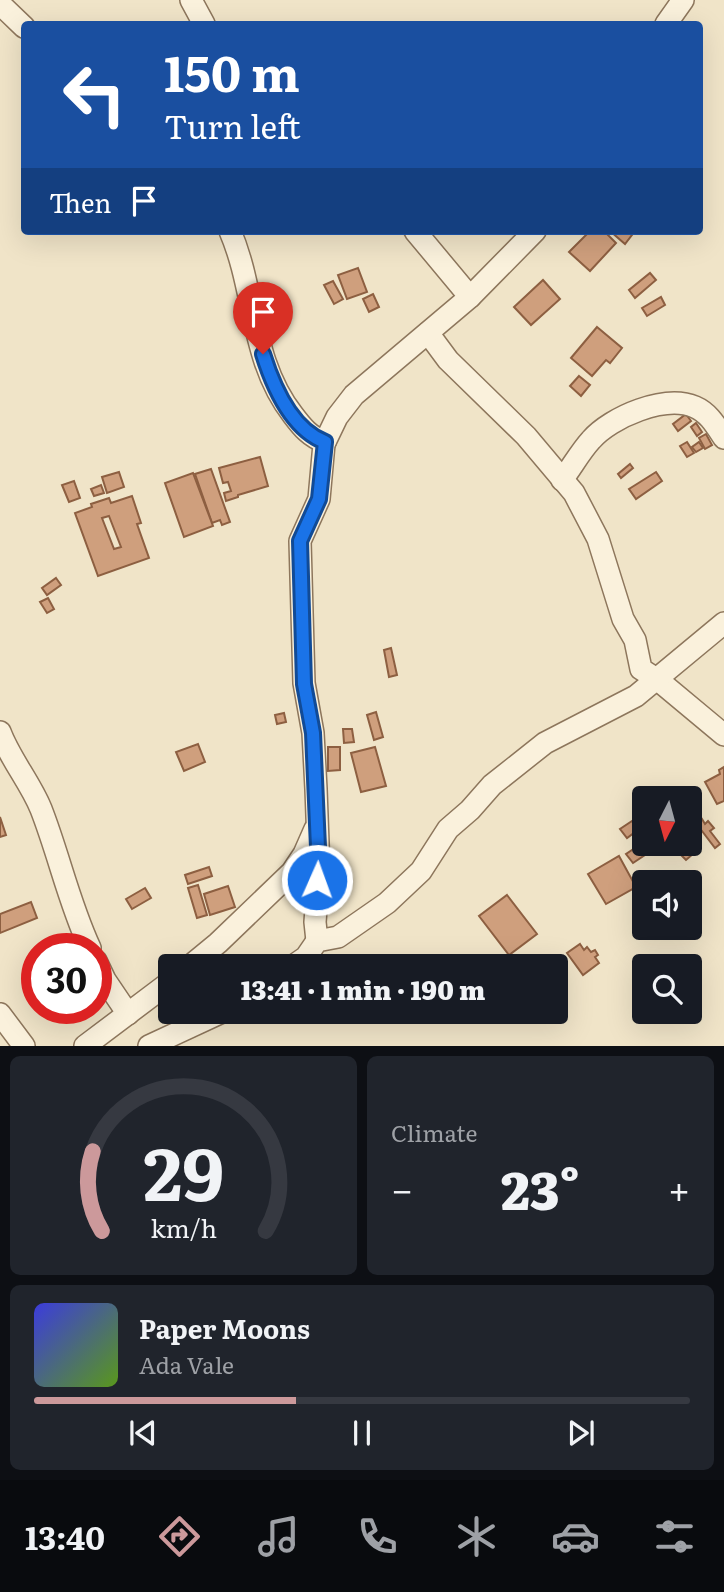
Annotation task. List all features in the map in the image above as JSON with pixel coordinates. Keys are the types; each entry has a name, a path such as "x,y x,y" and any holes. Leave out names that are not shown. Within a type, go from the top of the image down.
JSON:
{"street":[{"path":"191,0 202,21"},
{"path":"668,21 683,0"},
{"path":"0,4 21,24"},
{"path":"231,235 270,375 296,419 314,438 325,442"},
{"path":"418,235 470,297"},
{"path":"308,954 317,942 317,824 313,733 304,684 300,541 319,499 325,442 337,417 354,394 470,297 531,235"},
{"path":"428,333 448,360 526,436 574,493 598,539 623,619 635,640 641,669 724,735"},
{"path":"562,480 591,439 612,424 654,405 676,403 695,407 711,419 724,438"},
{"path":"317,942 338,937 387,903 421,871 448,829 470,810 492,785 545,743 636,696 724,623"},
{"path":"0,732 39,804 56,847 83,933"},
{"path":"205,954 292,872 304,854 317,824"},
{"path":"112,990 128,1013"},
{"path":"88,1044 158,991"},
{"path":"0,1014 24,1046"},
{"path":"149,1046 196,1024"},
{"path":"88,1044 115,1046"}],"building":[{"path":"586,235 608,235 616,243 590,271 569,252"},
{"path":"615,235 632,235 625,244"},
{"path":"358,268 367,292 347,299 338,275"},
{"path":"650,273 656,280 635,298 629,290"},
{"path":"543,280 560,299 531,325 514,307"},
{"path":"333,281 343,299 334,304 324,285"},
{"path":"373,294 379,307 369,312 363,299"},
{"path":"661,297 665,305 647,316 642,308"},
{"path":"597,327 622,348 610,363 606,360 592,376 571,358"},
{"path":"579,376 590,385 581,396 570,386"},
{"path":"686,414 691,421 678,431 673,424"},
{"path":"696,423 702,432 697,436 691,427"},
{"path":"706,434 712,445 705,449 699,438"},
{"path":"687,442 694,453 687,457 680,446"},
{"path":"699,442 703,448 696,452 692,447"},
{"path":"260,457 268,486 226,501 224,493 231,491 228,482 223,483 219,468"},
{"path":"630,464 633,468 621,478 618,474"},
{"path":"211,469 230,522 222,525 220,520 212,523 195,474"},
{"path":"119,472 124,487 107,493 102,477"},
{"path":"656,472 662,481 636,499 629,489"},
{"path":"193,473 213,526 184,537 165,483"},
{"path":"74,481 80,498 69,502 62,485"},
{"path":"101,485 104,493 94,496 91,489"},
{"path":"132,496 141,523 137,524 149,558 98,576 75,513 109,498 111,503","holes":["109,516 121,547 114,549 102,518"]},
{"path":"56,578 61,585 47,595 42,588"},
{"path":"48,598 54,609 47,613 40,602"},
{"path":"391,648 397,675 389,677 384,650"},
{"path":"376,712 383,737 374,740 367,715"},
{"path":"284,713 286,722 277,724 275,715"},
{"path":"343,729 352,729 354,742 344,743"},
{"path":"198,744 205,762 184,771 176,752"},
{"path":"328,747 340,747 340,770 328,771"},
{"path":"375,747 386,786 361,792 351,753"},
{"path":"724,767 724,801 717,804 705,782 720,774 719,770"},
{"path":"0,817 6,835 0,837"},
{"path":"702,819 705,824 708,821 714,828 710,831 720,844 715,848 702,831"},
{"path":"632,821 632,834 627,838 620,829"},
{"path":"632,850 632,856 644,856 633,863 626,854"},
{"path":"619,856 632,880 632,889 606,904 588,874"},
{"path":"209,867 212,876 188,884 185,875"},
{"path":"198,885 207,915 197,918 188,888"},
{"path":"228,886 235,907 210,915 204,894"},
{"path":"145,888 151,898 132,909 126,899"},
{"path":"507,895 537,934 508,954 479,916"},
{"path":"31,902 37,918 0,933 0,914"},
{"path":"580,944 584,950 587,947 591,952 595,950 599,963 583,975 567,953"}],"route":[{"path":"263,354 270,375 289,410 307,432 325,442 319,499 300,541 304,684 313,733 316,789 319,870 317,880"}]}
